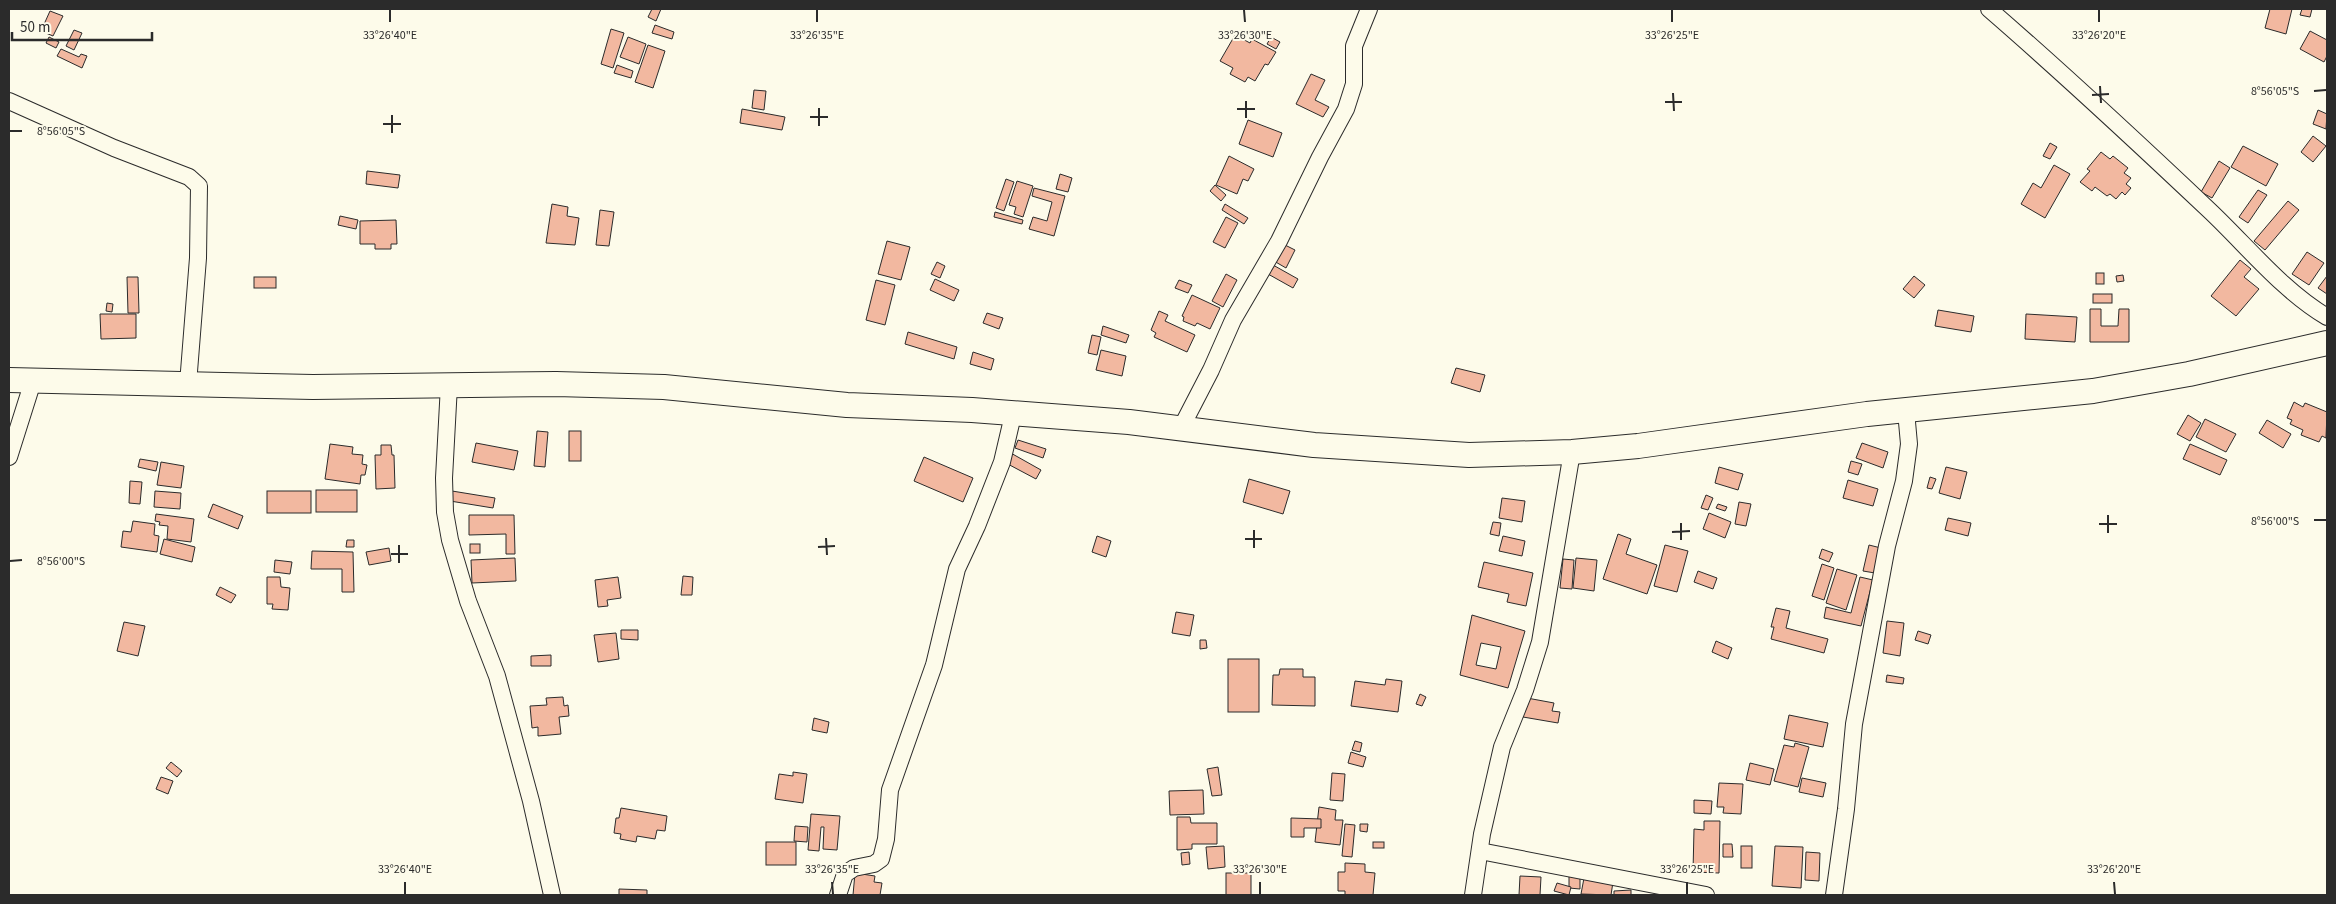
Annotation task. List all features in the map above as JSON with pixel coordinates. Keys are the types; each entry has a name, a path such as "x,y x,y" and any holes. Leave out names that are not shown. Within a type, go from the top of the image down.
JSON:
{"street":[{"path":"1181,428 1211,370 1232,320 1279,241 1346,109 1354,84 1354,46 1369,9"},
{"path":"1989,9 2057,69 2204,206 2284,285 2327,318"},
{"path":"9,101 114,148 188,177 199,186 198,258 188,384"},
{"path":"9,380 313,386 556,384 664,387 847,405 972,410 1181,428 1314,445 1469,454 1572,452 1647,445 1867,414 2093,391 2189,374 2327,343"},
{"path":"9,457 33,381"},
{"path":"449,385 444,478 445,512 450,540 468,601 497,676 531,801 552,895"},
{"path":"1834,895 1846,809 1854,724 1887,546 1904,481 1910,444 1906,411"},
{"path":"838,895 845,874 854,868 874,864 881,859 886,839 890,790 934,665 957,569 977,526 1002,462 1013,414"},
{"path":"1473,895 1480,851 1502,747 1525,690 1540,642 1572,452"},
{"path":"1480,851 1706,895"}],"building":[{"path":"652,9 661,9 656,21 648,17"},
{"path":"2270,9 2292,9 2286,34 2265,28"},
{"path":"2302,9 2312,9 2310,17 2300,15"},
{"path":"50,11 63,16 53,36 41,31"},
{"path":"655,25 674,32 672,39 652,33"},
{"path":"611,29 624,33 613,68 601,64"},
{"path":"74,30 82,33 74,50 66,46"},
{"path":"2310,31 2327,40 2327,56 2324,62 2300,49"},
{"path":"1235,35 1250,43 1252,39 1276,52 1268,65 1265,64 1255,81 1248,77 1245,82 1230,74 1233,68 1220,61"},
{"path":"49,37 59,42 56,48 46,43"},
{"path":"628,37 646,44 639,64 620,57"},
{"path":"1271,37 1280,42 1276,49 1267,44"},
{"path":"648,45 665,51 653,88 635,82"},
{"path":"61,49 79,57 81,54 87,56 82,68 57,56"},
{"path":"617,65 633,71 631,78 614,73"},
{"path":"1311,74 1325,80 1315,100 1329,107 1323,117 1296,104"},
{"path":"754,90 766,91 764,110 752,108"},
{"path":"742,109 785,117 782,130 740,123"},
{"path":"2318,110 2327,114 2326,129 2313,124"},
{"path":"1248,120 1282,133 1273,157 1239,144"},
{"path":"2313,136 2326,146 2313,162 2301,152"},
{"path":"2050,143 2057,147 2050,159 2043,156"},
{"path":"2243,146 2278,164 2266,186 2231,167"},
{"path":"2101,152 2110,159 2113,156 2128,168 2124,173 2131,178 2126,184 2131,188 2125,195 2122,192 2116,199 2110,194 2107,196 2095,187 2092,191 2080,182 2090,171 2087,169"},
{"path":"1229,156 1254,169 1248,181 1243,179 1237,194 1216,185"},
{"path":"2219,161 2230,168 2212,198 2201,192"},
{"path":"2054,165 2070,174 2045,218 2021,204 2033,183 2041,188"},
{"path":"367,171 400,175 398,188 366,184"},
{"path":"1060,174 1072,178 1068,192 1056,189"},
{"path":"1006,179 1014,182 1004,211 996,208"},
{"path":"1017,181 1033,186 1023,217 1014,214 1016,207 1009,205"},
{"path":"1215,185 1226,195 1221,201 1210,191"},
{"path":"1034,188 1065,196 1054,236 1029,229 1033,217 1047,221 1052,202 1032,196"},
{"path":"2258,190 2267,195 2248,223 2239,217"},
{"path":"2288,201 2299,210 2265,250 2254,241"},
{"path":"552,204 568,207 567,216 579,218 575,245 546,243"},
{"path":"1225,204 1248,218 1244,224 1222,210"},
{"path":"600,210 614,212 609,246 596,245"},
{"path":"995,212 1023,220 1022,224 994,217"},
{"path":"340,216 358,220 356,229 338,225"},
{"path":"1226,217 1238,223 1225,248 1213,242"},
{"path":"396,220 397,244 391,244 391,249 375,249 375,244 360,244 360,221"},
{"path":"887,241 910,247 901,280 878,274"},
{"path":"1283,244 1295,250 1286,268 1274,261"},
{"path":"2307,252 2324,263 2309,285 2292,274"},
{"path":"2240,260 2251,269 2244,277 2259,289 2236,316 2211,296"},
{"path":"937,262 945,266 940,278 931,274"},
{"path":"1273,265 1298,279 1293,288 1268,274"},
{"path":"2096,273 2104,273 2104,284 2096,284"},
{"path":"1226,274 1237,280 1223,307 1212,301"},
{"path":"2123,275 2124,281 2117,282 2116,276"},
{"path":"1914,276 1925,285 1914,298 1903,289"},
{"path":"2327,276 2327,294 2318,288"},
{"path":"127,277 138,277 139,313 128,313"},
{"path":"254,277 276,277 276,288 254,288"},
{"path":"935,279 959,290 954,301 930,290"},
{"path":"876,280 895,285 885,325 866,320"},
{"path":"1179,280 1192,285 1188,293 1175,288"},
{"path":"2093,294 2112,294 2112,303 2093,303"},
{"path":"1192,295 1220,308 1210,329 1197,323 1195,326 1183,321 1184,317 1182,316"},
{"path":"107,303 113,304 112,312 106,311"},
{"path":"2090,309 2101,309 2101,326 2118,326 2119,309 2129,309 2129,342 2090,342"},
{"path":"1938,310 1974,316 1971,332 1935,326"},
{"path":"1159,311 1168,315 1165,321 1195,335 1187,352 1154,337 1156,333 1151,330"},
{"path":"987,313 1003,318 999,329 983,323"},
{"path":"100,314 136,314 136,338 101,339"},
{"path":"2026,314 2077,317 2075,342 2025,339"},
{"path":"1103,326 1129,335 1126,343 1101,335"},
{"path":"908,332 957,347 954,359 905,344"},
{"path":"1092,335 1101,337 1097,355 1088,353"},
{"path":"1101,350 1126,356 1122,376 1096,370"},
{"path":"973,352 994,359 991,370 970,364"},
{"path":"1456,368 1485,375 1480,392 1451,383"},
{"path":"2294,402 2303,407 2305,403 2327,412 2326,438 2322,436 2319,442 2301,435 2303,430 2290,424 2292,420 2287,418"},
{"path":"2188,415 2201,423 2190,441 2177,434"},
{"path":"2205,419 2236,434 2226,452 2196,437"},
{"path":"2267,420 2291,434 2283,448 2259,433"},
{"path":"537,431 548,432 545,467 534,466"},
{"path":"569,431 581,431 581,461 569,461"},
{"path":"1018,440 1046,449 1043,458 1015,448"},
{"path":"476,443 518,451 514,470 472,462"},
{"path":"1862,443 1888,452 1883,468 1856,458"},
{"path":"330,444 353,447 352,454 363,455 362,464 367,465 365,475 361,475 360,484 325,479"},
{"path":"2190,444 2227,460 2220,475 2183,459"},
{"path":"381,445 391,445 392,455 394,455 395,488 376,489 375,455 381,455"},
{"path":"1009,452 1041,470 1036,479 1004,462"},
{"path":"924,457 973,478 963,502 914,481"},
{"path":"140,459 158,462 156,471 138,467"},
{"path":"1851,461 1862,464 1858,475 1848,472"},
{"path":"161,462 184,466 181,488 157,485"},
{"path":"1719,467 1743,474 1738,490 1715,483"},
{"path":"1946,467 1967,472 1960,499 1939,493"},
{"path":"1930,477 1936,479 1932,489 1927,488"},
{"path":"1249,479 1290,491 1283,514 1243,502"},
{"path":"1848,480 1878,489 1873,506 1843,498"},
{"path":"130,481 142,482 140,504 129,503"},
{"path":"316,490 357,490 357,512 316,512"},
{"path":"155,491 181,493 180,509 154,507"},
{"path":"267,491 311,491 311,513 267,513"},
{"path":"452,491 495,498 493,508 450,501"},
{"path":"1706,495 1713,498 1708,510 1701,508"},
{"path":"1502,498 1525,501 1522,522 1499,518"},
{"path":"1739,502 1751,504 1746,526 1735,524"},
{"path":"213,504 243,516 238,529 208,517"},
{"path":"1718,504 1727,507 1725,511 1716,508"},
{"path":"1709,513 1731,522 1725,538 1703,529"},
{"path":"156,514 194,519 191,542 167,539 168,526 159,525 160,522 155,521"},
{"path":"469,515 514,515 515,554 506,554 506,534 469,535"},
{"path":"1948,518 1971,523 1968,536 1945,530"},
{"path":"133,521 155,524 154,535 159,536 157,552 121,547 123,531 131,532"},
{"path":"1493,522 1501,523 1499,536 1490,534"},
{"path":"1618,534 1631,539 1626,554 1657,565 1647,594 1603,579"},
{"path":"1097,536 1111,541 1106,557 1092,552"},
{"path":"1503,536 1525,541 1522,556 1499,551"},
{"path":"164,539 195,547 192,562 160,554"},
{"path":"347,540 354,540 354,547 346,547"},
{"path":"470,544 480,544 480,553 470,553"},
{"path":"1665,545 1688,551 1677,592 1654,586"},
{"path":"1869,545 1881,548 1875,573 1863,571"},
{"path":"389,548 391,561 369,565 366,552"},
{"path":"1822,549 1833,553 1829,562 1819,558"},
{"path":"312,551 353,552 354,592 342,592 342,569 311,569"},
{"path":"515,558 516,581 472,583 471,560"},
{"path":"1576,558 1597,560 1594,591 1573,588"},
{"path":"1563,559 1574,560 1572,589 1560,588"},
{"path":"275,560 292,562 290,574 274,572"},
{"path":"1484,562 1533,573 1526,606 1507,602 1509,594 1478,587"},
{"path":"1822,564 1834,568 1824,600 1812,596"},
{"path":"1837,569 1857,575 1846,610 1826,603"},
{"path":"1698,571 1717,578 1713,589 1694,582"},
{"path":"683,576 693,577 692,595 681,595"},
{"path":"267,577 280,577 281,587 290,588 288,610 272,609 273,604 267,604"},
{"path":"618,577 621,598 607,600 608,606 598,607 595,580"},
{"path":"1860,577 1873,580 1861,626 1824,618 1826,607 1851,613"},
{"path":"220,587 236,595 231,603 216,595"},
{"path":"1776,608 1790,611 1786,628 1828,639 1824,653 1771,639 1774,627 1771,627"},
{"path":"1176,612 1194,615 1190,636 1172,633"},
{"path":"1472,615 1525,631 1508,688 1460,675","holes":["1481,643 1501,647 1496,669 1476,665"]},
{"path":"1887,621 1904,623 1900,656 1883,653"},
{"path":"124,622 145,626 138,656 117,651"},
{"path":"621,630 638,630 638,640 621,639"},
{"path":"1918,631 1931,635 1928,644 1915,640"},
{"path":"616,633 619,659 598,662 594,635"},
{"path":"1200,640 1206,640 1207,648 1200,649"},
{"path":"1716,641 1732,648 1728,659 1712,652"},
{"path":"551,655 551,666 531,666 531,656"},
{"path":"1228,659 1259,659 1259,712 1228,712"},
{"path":"1280,669 1303,669 1303,677 1315,677 1315,706 1272,705 1273,675 1279,675"},
{"path":"1887,675 1904,678 1903,684 1886,682"},
{"path":"1386,679 1402,681 1398,712 1351,706 1355,681 1385,685"},
{"path":"1420,694 1426,697 1422,706 1416,704"},
{"path":"563,697 564,706 568,705 569,716 559,717 561,734 538,736 538,727 532,728 530,706 547,705 546,698"},
{"path":"1527,698 1554,703 1552,711 1560,712 1558,723 1523,717"},
{"path":"1789,715 1828,723 1823,747 1784,739"},
{"path":"814,718 829,722 827,733 812,730"},
{"path":"1355,741 1362,743 1360,752 1352,750"},
{"path":"1795,743 1809,747 1798,787 1774,781 1784,745 1794,747"},
{"path":"1351,752 1366,757 1363,767 1348,763"},
{"path":"171,762 182,771 177,777 166,768"},
{"path":"1750,763 1774,769 1770,785 1746,780"},
{"path":"1218,767 1222,795 1212,796 1207,769"},
{"path":"793,772 807,774 803,803 775,799 779,774 793,776"},
{"path":"1332,773 1345,774 1343,801 1330,800"},
{"path":"161,777 173,781 168,794 156,789"},
{"path":"1802,778 1826,783 1823,797 1799,792"},
{"path":"1719,783 1743,784 1741,814 1723,813 1724,807 1717,807"},
{"path":"1203,790 1204,814 1170,815 1169,791"},
{"path":"1694,800 1712,801 1711,814 1694,813"},
{"path":"1319,807 1336,810 1335,820 1343,820 1340,845 1315,842"},
{"path":"621,808 667,816 665,831 657,830 655,839 637,836 636,842 620,839 621,834 614,833 616,818 619,818"},
{"path":"811,814 840,816 837,850 823,849 824,827 821,827 819,851 808,850"},
{"path":"1177,817 1190,817 1191,823 1217,823 1217,844 1192,844 1192,849 1177,850"},
{"path":"1291,818 1321,819 1321,828 1304,828 1304,837 1291,837"},
{"path":"1704,821 1720,821 1719,873 1693,872 1694,829 1704,830"},
{"path":"1345,824 1355,825 1352,857 1342,856"},
{"path":"1360,824 1368,824 1367,832 1360,831"},
{"path":"795,826 808,827 807,842 794,841"},
{"path":"766,842 796,842 796,865 766,865"},
{"path":"1373,842 1384,842 1384,848 1373,848"},
{"path":"1723,844 1732,844 1733,857 1723,857"},
{"path":"1224,846 1225,867 1208,869 1206,847"},
{"path":"1741,846 1752,846 1752,868 1741,868"},
{"path":"1775,846 1803,847 1801,888 1772,886"},
{"path":"1189,852 1190,864 1182,865 1181,853"},
{"path":"1806,852 1820,853 1819,881 1805,880"},
{"path":"1345,863 1365,864 1365,872 1375,873 1373,895 1345,895 1345,891 1338,891 1338,872 1345,872"},
{"path":"855,873 875,876 874,882 882,883 880,895 853,895"},
{"path":"1226,873 1251,873 1251,895 1226,895"},
{"path":"1520,876 1541,877 1540,895 1519,895"},
{"path":"1569,876 1580,877 1580,889 1569,888"},
{"path":"1584,878 1613,882 1611,895 1581,894"},
{"path":"1557,883 1571,887 1569,895 1554,891"},
{"path":"619,889 647,890 647,895 619,895"},
{"path":"1631,890 1631,895 1614,895 1614,891"}]}
